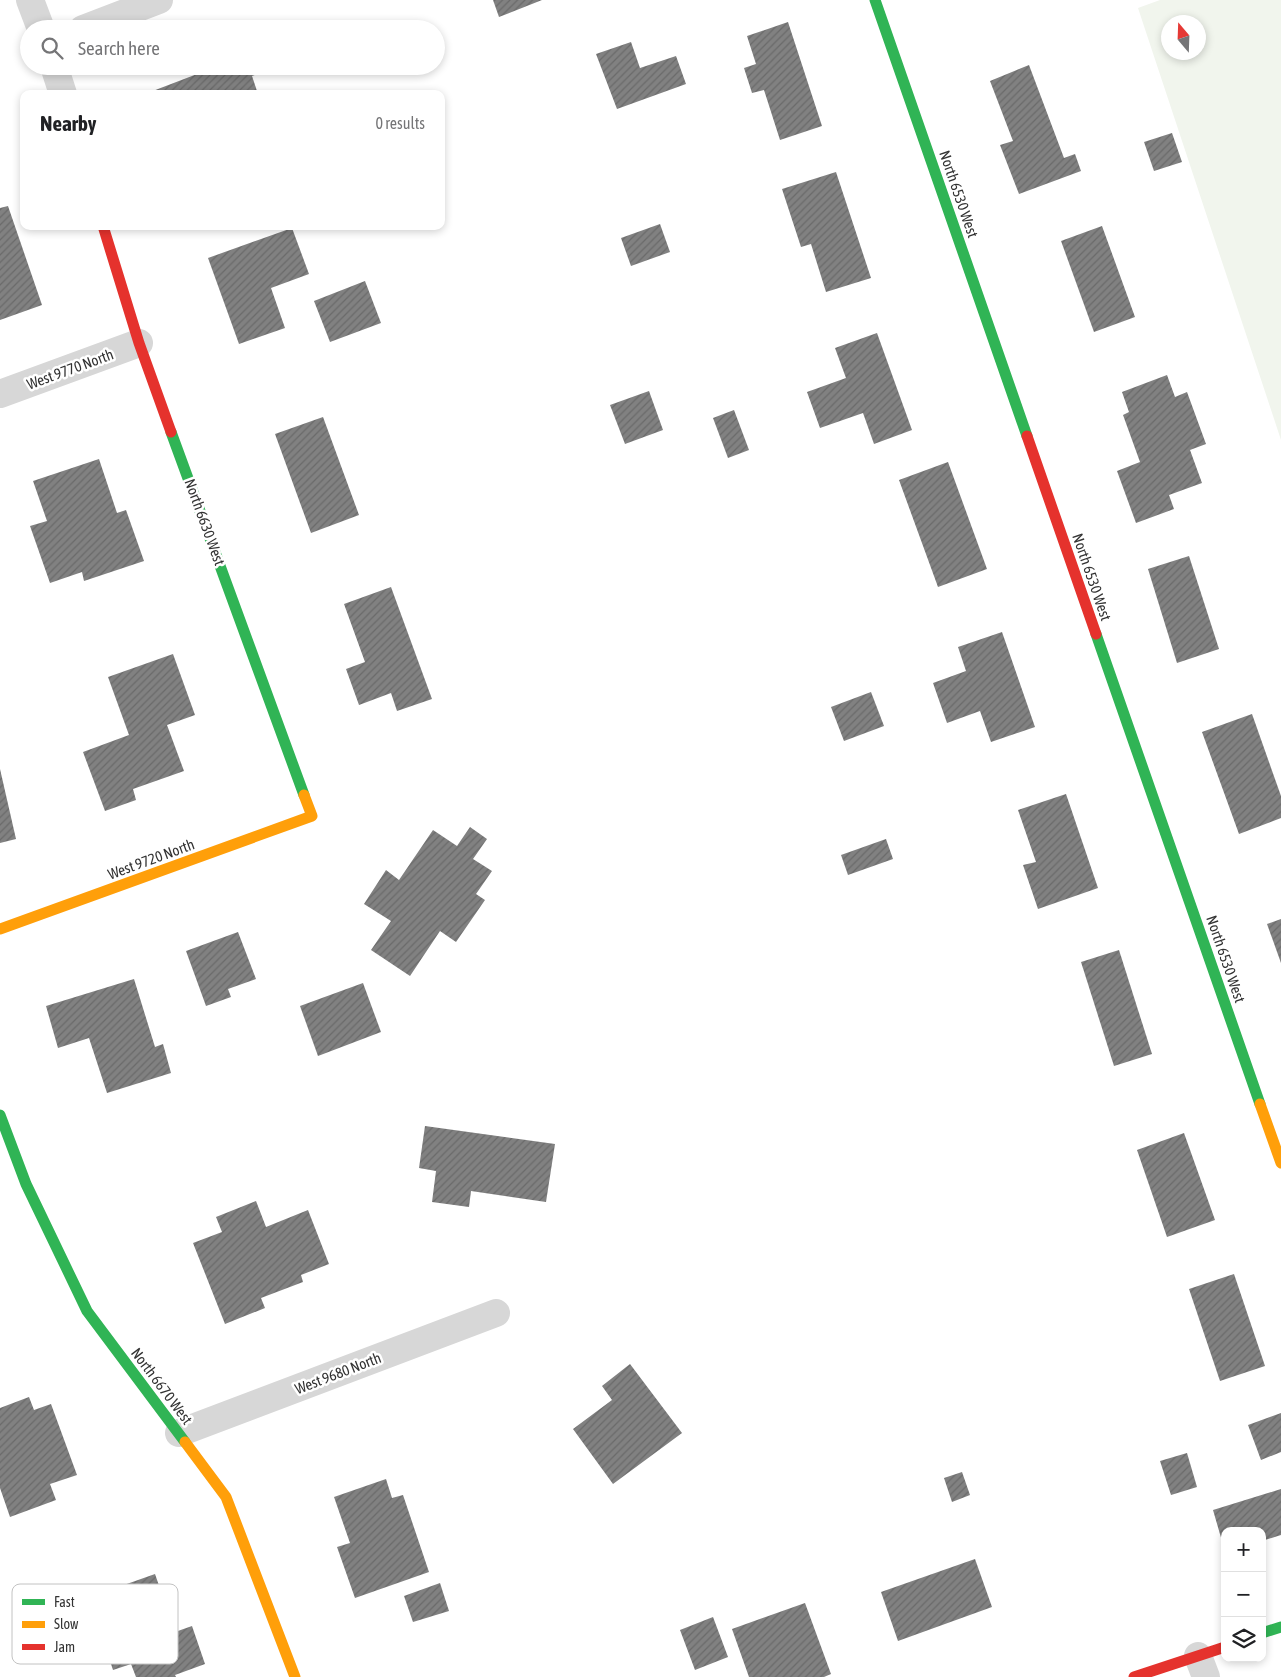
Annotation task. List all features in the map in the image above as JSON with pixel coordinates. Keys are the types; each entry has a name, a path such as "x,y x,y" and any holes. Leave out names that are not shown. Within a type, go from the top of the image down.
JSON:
{"street":[{"path":"30,0 38,20"},
{"path":"107,20 159,0"},
{"name":"North 6530 West","path":"875,0 1281,1163"},
{"path":"57,75 61,90"},
{"name":"North 6630 West","path":"104,230 140,343 312,816"},
{"name":"West 9770 North","path":"0,394 140,343"},
{"name":"West 9720 North","path":"0,930 312,816"},
{"name":"North 6670 West","path":"0,1116 26,1184 87,1311 226,1497 295,1677"},
{"name":"West 9680 North","path":"179,1434 496,1313"},
{"path":"1266,1632 1281,1627"},
{"path":"1134,1677 1202,1666 1221,1650"}],"shaded area":[{"path":"1160,0 1281,0 1281,440 1138,8"}],"building":[{"path":"493,0 542,0 499,17"},
{"path":"788,22 822,126 780,140 764,90 752,93 744,68 756,64 747,36"},
{"path":"631,42 640,68 676,56 686,84 617,109 596,54"},
{"path":"1029,65 1064,158 1075,154 1081,171 1019,194 1000,145 1013,141 990,81"},
{"path":"195,75 254,75 252,76 257,90 155,90"},
{"path":"1172,133 1182,162 1154,171 1144,142"},
{"path":"836,172 871,278 826,292 811,244 801,247 782,189"},
{"path":"8,206 42,305 0,320 0,208"},
{"path":"660,224 670,252 631,266 621,238"},
{"path":"1102,226 1135,317 1094,332 1061,241"},
{"path":"286,230 293,230 309,274 271,288 285,328 239,344 208,258"},
{"path":"365,281 381,323 330,342 314,301"},
{"path":"877,333 912,430 874,444 863,413 820,428 807,392 846,378 835,348"},
{"path":"1167,375 1175,397 1187,392 1206,444 1190,450 1202,483 1169,495 1174,509 1136,523 1117,471 1140,462 1123,415 1129,412 1122,392"},
{"path":"649,391 663,430 625,444 610,405"},
{"path":"734,410 749,450 728,458 713,418"},
{"path":"323,417 359,515 311,533 275,434"},
{"path":"99,459 117,513 126,510 144,561 84,581 82,572 50,583 30,526 47,521 33,481"},
{"path":"948,462 987,569 938,587 899,480"},
{"path":"1189,556 1219,649 1177,663 1148,569"},
{"path":"391,587 432,699 397,711 391,693 359,705 346,669 365,662 344,604"},
{"path":"1002,632 1035,727 991,742 980,711 947,723 933,683 966,671 958,647"},
{"path":"173,654 195,715 167,725 184,771 133,789 136,800 105,811 83,752 129,735 108,677"},
{"path":"871,692 884,726 844,741 831,707"},
{"path":"1252,714 1281,796 1281,818 1239,834 1202,732"},
{"path":"0,769 16,839 0,843"},
{"path":"1066,794 1098,888 1038,909 1023,865 1036,862 1018,810"},
{"path":"470,827 487,839 473,859 492,871 476,894 485,900 456,942 440,931 410,976 371,950 391,921 364,904 386,870 399,880 433,830 457,846"},
{"path":"886,839 893,859 848,875 841,855"},
{"path":"1281,919 1281,963 1267,924"},
{"path":"238,932 256,979 228,989 231,997 206,1006 186,951"},
{"path":"1119,950 1152,1054 1114,1066 1081,962"},
{"path":"134,979 155,1047 163,1044 171,1073 107,1093 89,1038 58,1048 46,1006"},
{"path":"363,983 381,1032 318,1056 300,1006"},
{"path":"425,1126 555,1144 546,1202 471,1191 469,1207 432,1202 436,1171 419,1168"},
{"path":"1184,1133 1215,1220 1167,1237 1137,1150"},
{"path":"256,1201 266,1227 308,1210 329,1264 301,1275 303,1282 261,1298 265,1308 225,1324 193,1243 222,1232 216,1217"},
{"path":"1234,1274 1265,1366 1220,1381 1189,1289"},
{"path":"630,1364 682,1433 613,1484 573,1429 612,1400 602,1386"},
{"path":"29,1397 34,1410 51,1404 77,1475 50,1484 56,1500 10,1517 0,1488 0,1408"},
{"path":"1281,1413 1281,1452 1261,1460 1248,1425"},
{"path":"1187,1453 1197,1487 1171,1495 1160,1461"},
{"path":"962,1472 970,1495 952,1502 944,1478"},
{"path":"386,1479 392,1498 403,1495 429,1572 355,1598 337,1547 350,1543 334,1497"},
{"path":"1281,1489 1281,1535 1266,1540 1266,1527 1221,1527 1221,1538 1213,1510"},
{"path":"975,1559 992,1607 898,1641 881,1592"},
{"path":"155,1574 158,1584 127,1584"},
{"path":"440,1583 449,1611 413,1622 404,1596"},
{"path":"805,1603 831,1674 824,1677 749,1677 732,1629"},
{"path":"713,1617 728,1657 695,1670 680,1630"},
{"path":"192,1626 205,1664 175,1675 176,1677 136,1677 131,1664 178,1664 178,1631"},
{"path":"111,1664 131,1664 113,1670"}],"traffic: fast":[{"path":"875,0 1027,436"},
{"path":"171,432 304,795"},
{"path":"1096,634 1260,1104"},
{"path":"0,1115 26,1184 87,1311 185,1442"},
{"path":"1266,1632 1281,1627"}],"traffic: slow":[{"path":"0,929 312,816 304,795"},
{"path":"1260,1104 1281,1163"},
{"path":"185,1442 226,1497 295,1677"}],"traffic: jam":[{"path":"104,230 139,343 171,432"},
{"path":"1027,436 1096,634"},
{"path":"1134,1677 1221,1648"}]}
